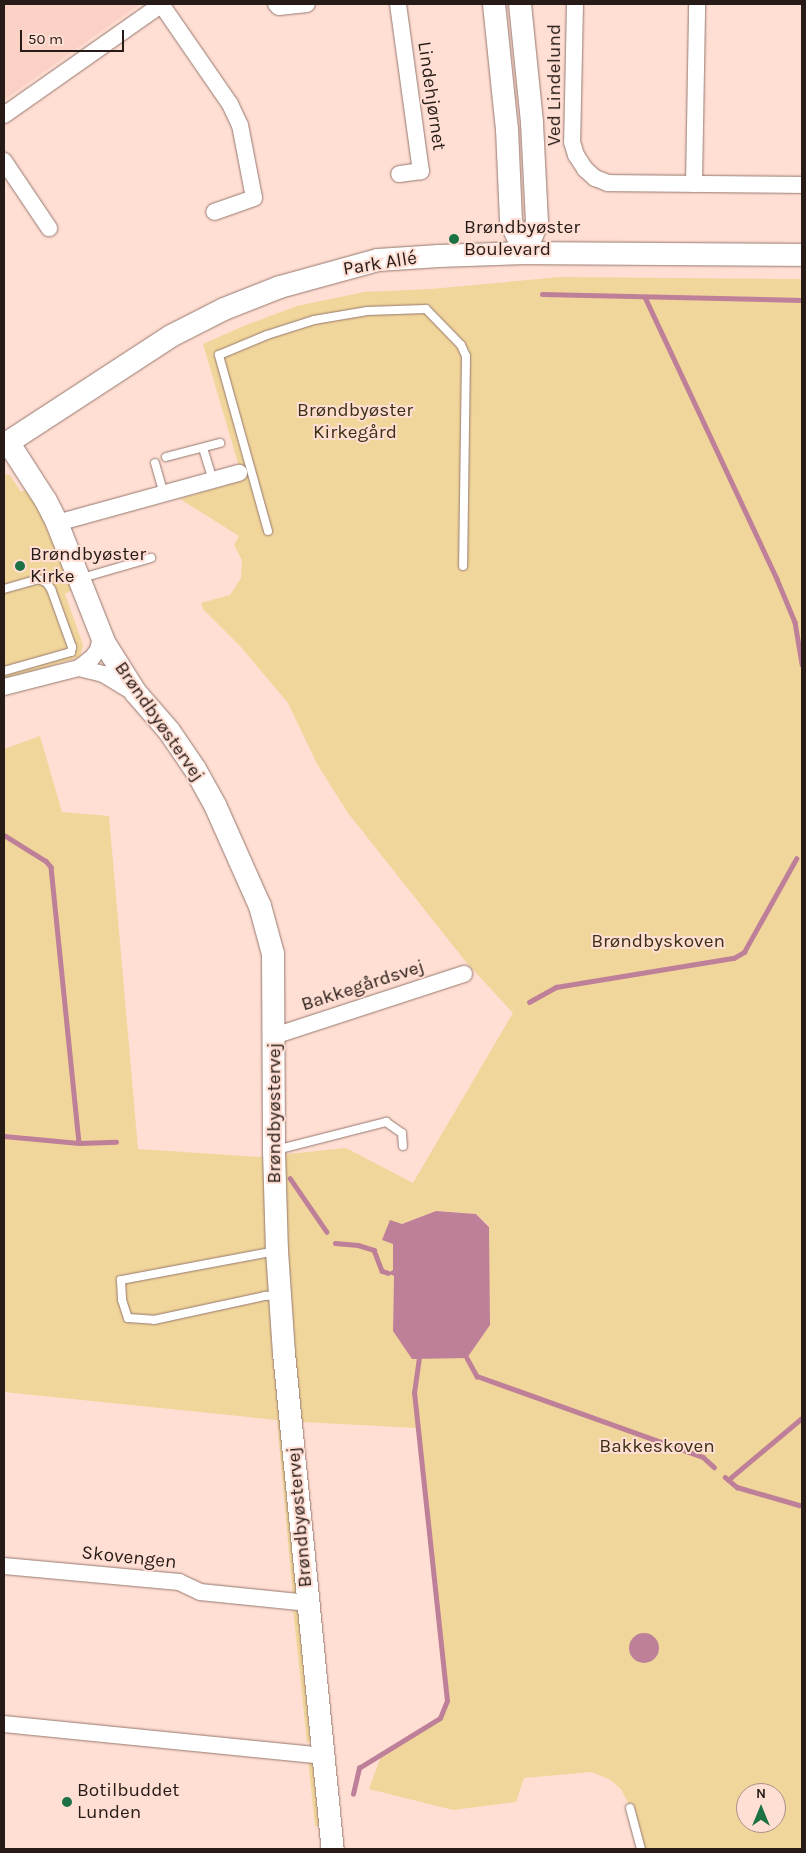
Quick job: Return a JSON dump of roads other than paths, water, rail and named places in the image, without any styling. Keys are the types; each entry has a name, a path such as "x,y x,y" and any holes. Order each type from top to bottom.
{"street":[{"path":"4,115 162,4 230,104 240,124 254,198 214,212"},
{"path":"276,4 279,7 307,4"},
{"name":"Lindehjørnet","path":"398,4 421,171 399,174"},
{"path":"494,4 507,129 511,222 525,253"},
{"path":"520,4 531,113 537,223 525,253"},
{"name":"Ved Lindelund","path":"575,4 572,142 576,155 595,178 608,183 802,185"},
{"path":"694,184 697,4"},
{"path":"4,161 48,228"},
{"name":"Park Allé","path":"5,441 171,336 224,309 280,287 378,260 525,253 802,255"},
{"name":"Brøndbyøstervej","path":"5,441 46,500 80,578 101,637 136,693 169,731 195,769 215,805 260,906 273,954 274,1150 277,1250 332,1849"},
{"path":"57,523 245,471"},
{"path":"4,687 78,668 92,658 98,650 101,637"},
{"path":"78,668 103,674 136,693"},
{"name":"Bakkegårdsvej","path":"274,1036 464,974"},
{"name":"Skovengen","path":"4,1566 179,1582 200,1592 308,1603"},
{"path":"4,1724 324,1756"}],"lane":[{"path":"268,531 245,471 219,355 266,335 314,320 367,311 426,309 461,345 466,356 463,566"},
{"path":"166,457 220,443"},
{"path":"204,448 213,480"},
{"path":"155,464 164,494"},
{"path":"80,578 150,558"},
{"path":"4,589 38,579 46,582 51,589 72,647 72,652 4,671"},
{"path":"274,1150 386,1122 402,1132 403,1146"},
{"path":"277,1250 121,1280 122,1300 128,1318 154,1320 264,1296 281,1295"},
{"path":"630,1808 641,1849"}],"waterway":[{"path":"542,294 802,300"},
{"path":"645,297 777,579 795,622 802,664"},
{"path":"4,835 46,861 51,867 79,1143"},
{"path":"529,1002 556,987 734,958 744,952 796,859"},
{"path":"4,1136 79,1143 116,1142"},
{"path":"290,1178 327,1232"},
{"path":"335,1243 358,1245 374,1250 382,1271 388,1273"},
{"path":"467,1358 477,1376 703,1457 714,1467"},
{"path":"353,1794 359,1768 440,1718 447,1701 414,1393 419,1359"},
{"path":"728,1480 802,1418"},
{"path":"725,1477 737,1487 799,1505"}],"place":[{"name":"Brøndbyøster Boulevard","path":"454,239"},
{"name":"Brøndbyøster Kirke","path":"20,566"},
{"name":"Botilbuddet Lunden","path":"67,1802"}],"park label":[{"name":"Brøndbyøster Kirkegård","path":"355,422"},
{"name":"Brøndbyskoven","path":"658,942"},
{"name":"Bakkeskoven","path":"657,1447"}]}
